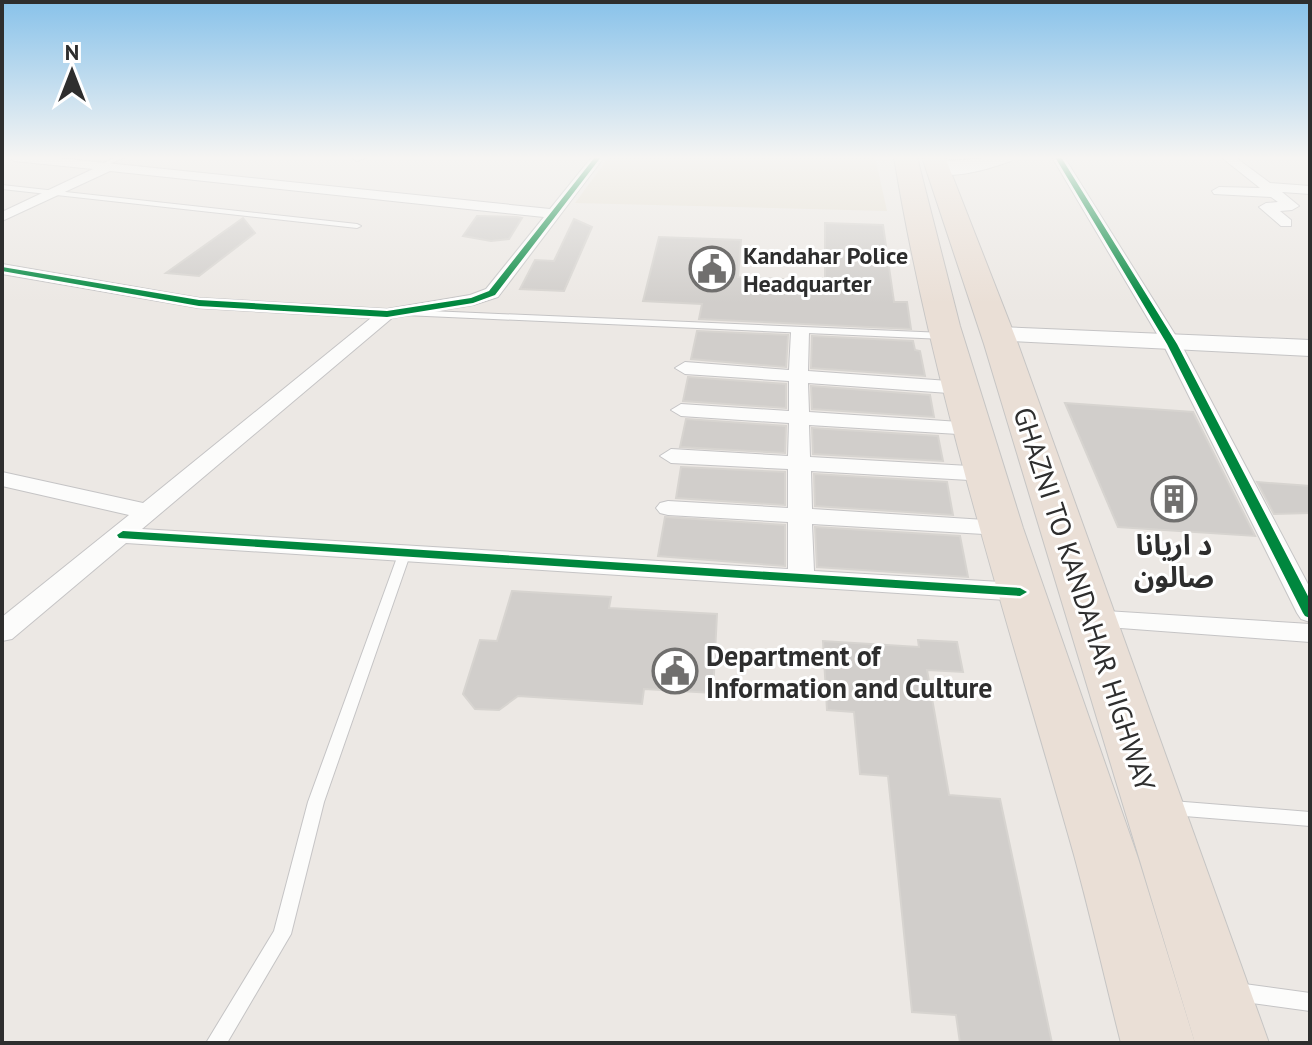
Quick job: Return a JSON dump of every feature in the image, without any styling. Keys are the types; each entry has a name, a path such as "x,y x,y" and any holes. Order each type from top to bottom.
{"highway":[{"name":"GHAZNI TO KANDAHAR HIGHWAY","path":"923,206 972,335 1090,619 1232,1043"},
{"name":"GHAZNI TO KANDAHAR HIGHWAY","path":"944,206 972,335 975,430 1020,592 1106,858 1158,1043"}],"main road":[{"path":"972,335 1310,348"}],"street":[{"path":"2,217 26,206"},
{"path":"476,206 555,214"},
{"path":"2,269 199,303 395,313 473,300 492,293 561,206"},
{"path":"1088,206 1172,344 1310,613"},
{"path":"1286,223 1266,207 1292,206"},
{"path":"2,632 395,313"},
{"path":"800,332 801,577"},
{"path":"685,368 798,376 975,430"},
{"path":"681,410 975,430"},
{"path":"671,456 799,463 975,430"},
{"path":"2,479 149,512"},
{"path":"668,508 1001,528"},
{"path":"123,535 1020,592"},
{"path":"1090,619 1310,633"}],"lane":[{"path":"177,206 357,226"},
{"path":"395,313 800,332 972,335"},
{"path":"216,1043 282,934 316,802 405,552"},
{"path":"1152,806 1310,819"},
{"path":"1214,989 1310,1002"}],"shaded area":[{"path":"683,206 886,206 887,211"}],"building":[{"path":"477,216 522,218 509,239 491,241 463,236"},
{"path":"243,218 255,233 199,276 166,273"},
{"path":"574,219 592,227 564,291 520,289 535,260 554,261"},
{"path":"825,223 883,225 894,302 907,302 911,329 699,319 702,304 643,301 659,237 741,240 738,277 825,281"},
{"path":"697,331 788,335 786,367 691,359"},
{"path":"812,336 913,341 915,350 920,351 925,376 811,368"},
{"path":"688,377 786,384 786,408 683,401"},
{"path":"811,386 930,395 934,417 812,409"},
{"path":"1065,403 1193,412 1255,536 1118,527"},
{"path":"686,419 786,426 785,453 680,447"},
{"path":"812,428 938,436 943,461 813,454"},
{"path":"681,467 785,472 785,505 676,498"},
{"path":"814,474 947,482 953,515 815,506"},
{"path":"1257,482 1310,486 1310,513 1274,514"},
{"path":"665,517 785,525 785,566 658,556"},
{"path":"815,527 960,536 968,577 817,567"},
{"path":"512,591 611,597 609,608 717,614 713,693 644,689 642,704 518,696 499,710 475,709 463,694 480,640 497,641"},
{"path":"918,640 957,642 963,672 927,670 949,795 1000,799 1052,1043 960,1043 956,1015 912,1012 888,776 860,774 854,712 827,710 823,641 919,647"}],"cycle path":[{"path":"2,269 199,303 387,314 473,300 492,293 560,206"},
{"path":"1088,206 1172,344 1310,613"},
{"path":"123,535 1020,592"}],"place":[{"name":"Kandahar Police Headquarter","path":"712,269"},
{"name":"د اریانا صالون","path":"1174,499"},
{"name":"Department of Information and Culture","path":"675,671"}]}
